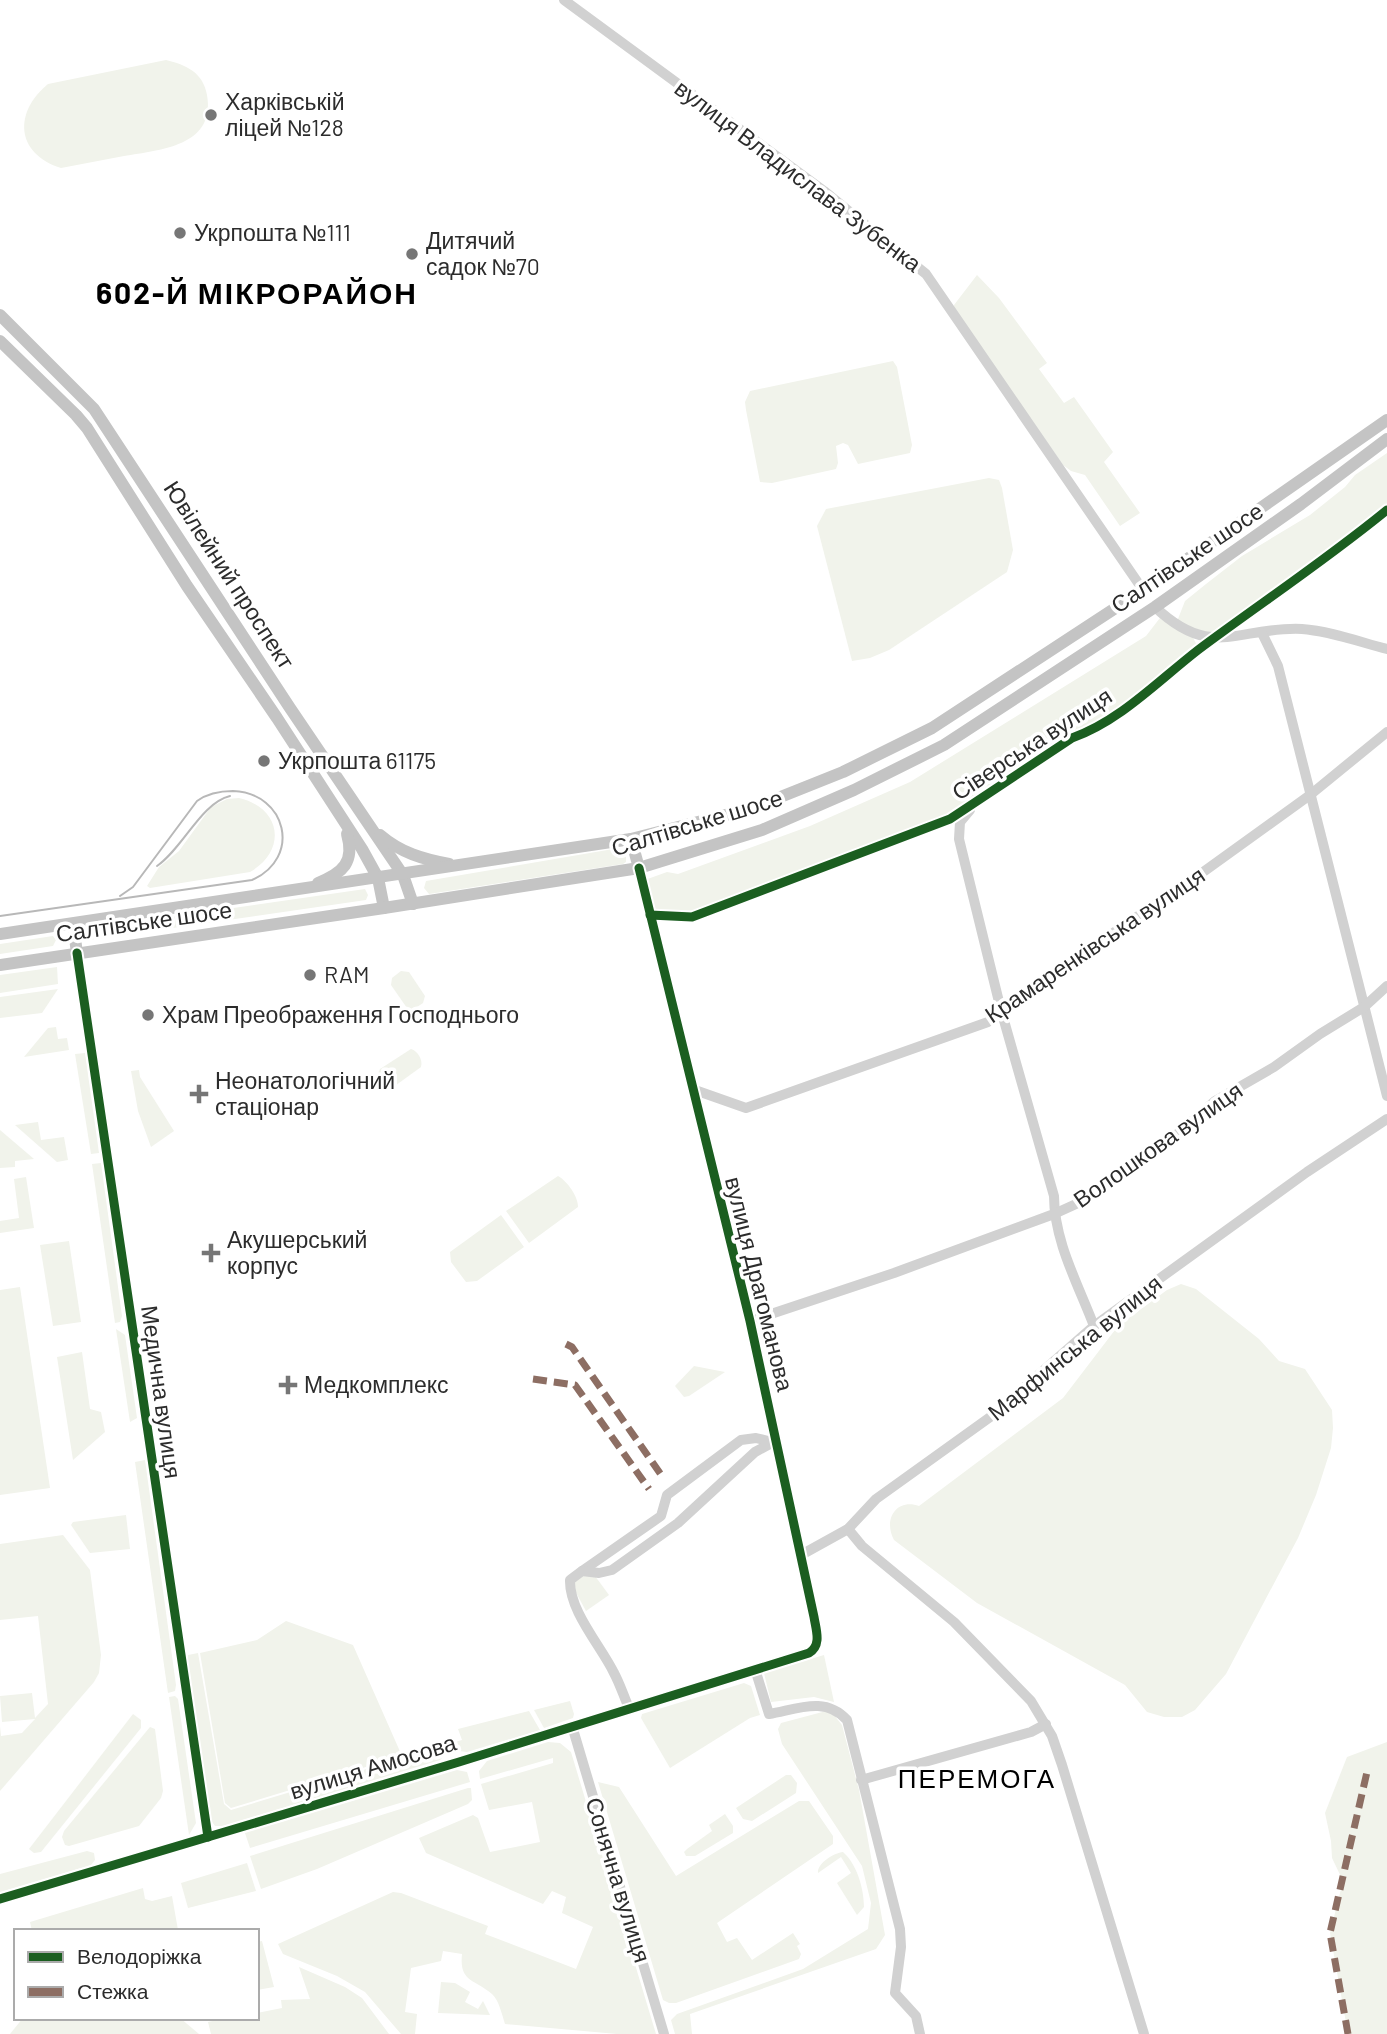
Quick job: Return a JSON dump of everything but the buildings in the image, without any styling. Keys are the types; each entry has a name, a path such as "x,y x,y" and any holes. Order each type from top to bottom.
{"main road":[{"name":"Ювілейний проспект","path":"0,315 94,409 403,874 413,904"},
{"name":"Ювілейний проспект","path":"0,341 87,428 378,878"},
{"name":"Салтівське шосе","path":"0,934 631,839 753,808 843,772 932,728 1143,590 1387,420"},
{"name":"Салтівське шосе","path":"0,965 639,868 762,830 854,790 944,745 1155,607 1301,505 1387,439"},
{"path":"1143,590 1155,607"},
{"path":"307,888 342,870 349,860 350,846 344,824"},
{"path":"369,824 390,843 405,852 460,866"},
{"path":"631,839 639,868"},
{"path":"378,878 384,908"},
{"path":"73,925 77,953"}],"street":[{"name":"вулиця Владислава Зубенка","path":"564,0 824,191 926,274 1143,590"},
{"name":"Сіверська вулиця","path":"650,915 692,917 950,819 1072,738 1090,732 1108,721 1216,638 1339,550 1387,510"},
{"path":"1155,607 1176,625 1201,637 1216,638 1288,629 1309,630 1387,649"},
{"path":"1262,633 1278,666 1387,1096"},
{"name":"Крамаренківська вулиця","path":"692,1090 746,1108 988,1022 1000,1010 1199,875 1310,795 1387,732"},
{"path":"976,802 960,822 960,839 1000,1010 1054,1196 1058,1235 1094,1326"},
{"name":"вулиця Драгоманова","path":"639,868 750,1321 814,1617 816,1646 809,1653 755,1669"},
{"name":"Медична вулиця","path":"77,953 208,1837"},
{"name":"Волошкова вулиця","path":"750,1321 894,1273 1054,1214 1087,1199 1166,1144 1215,1101 1274,1067 1364,1007 1387,986"},
{"name":"Марфинська вулиця","path":"802,1555 848,1529 876,1499 993,1415 1094,1326 1307,1172 1387,1119"},
{"path":"629,1708 614,1672 595,1642 572,1594 570,1580 661,1516 667,1495 741,1440 756,1438 774,1441"},
{"path":"582,1571 599,1573 612,1570 678,1523 755,1452 774,1441"},
{"path":"848,1529 862,1546 954,1622 1031,1701 1046,1724 1062,1765 1144,2034"},
{"path":"755,1669 769,1714 821,1705 831,1707 847,1720 900,1929 901,1947 895,1993 916,2016 920,2034"},
{"name":"вулиця Амосова","path":"0,1899 755,1669"},
{"path":"861,1780 1031,1732 1046,1724"},
{"name":"Сонячна вулиця","path":"572,1726 664,2034"}],"shaded area":[{"path":"166,60 193,71 205,87 207,112 203,125 194,135 168,148 61,168 46,161 28,142 24,131 29,107 48,84"},
{"path":"977,275 999,298 1047,363 1039,369 1064,403 1074,397 1113,452 1104,462 1140,513 1120,526 1085,475 1071,471 1063,465 954,309 954,305"},
{"path":"893,361 897,367 912,445 910,453 858,464 848,445 843,443 836,446 836,469 772,483 760,482 745,402 750,391"},
{"path":"1387,453 1387,510 1216,638 1191,634 1199,649 1090,732 950,819 692,917 650,915 642,881 667,872 678,874 810,826 910,782 1146,636 1163,614 1176,624 1185,601 1242,556 1310,515 1345,487 1355,475"},
{"path":"989,478 999,480 1002,488 1013,550 1007,572 889,650 870,658 852,661 817,526 826,509"},
{"path":"239,798 253,803 271,820 274,842 262,863 250,872 150,888 147,886 159,867 179,851 211,807 227,799"},
{"path":"619,848 626,855 626,862 623,864 429,894 424,888 426,881"},
{"path":"365,889 368,895 366,900 89,940 85,935 87,929"},
{"path":"53,936 56,940 53,946 0,954 0,944"},
{"path":"57,967 58,984 0,993 0,975"},
{"path":"401,971 409,972 425,996 423,1003 414,1009 407,1008 391,985 392,978"},
{"path":"58,989 42,1013 0,1018 0,997"},
{"path":"56,1027 58,1039 67,1038 69,1050 24,1057 48,1028"},
{"path":"411,1049 419,1056 421,1067 392,1088 382,1086 377,1076 380,1069"},
{"path":"85,1053 99,1153 91,1154 75,1054"},
{"path":"139,1070 140,1077 174,1131 151,1147 138,1111 131,1071"},
{"path":"38,1122 41,1140 64,1137 68,1160 57,1162 15,1125"},
{"path":"0,1130 34,1159 15,1161 15,1167 0,1168"},
{"path":"101,1163 122,1316 120,1322 115,1323 92,1164"},
{"path":"558,1176 571,1189 578,1207 529,1243 506,1211"},
{"path":"26,1177 34,1228 0,1233 0,1221 19,1218 14,1179"},
{"path":"501,1215 524,1247 477,1281 466,1282 451,1262 450,1252"},
{"path":"69,1241 81,1322 53,1326 40,1245"},
{"path":"1181,1284 1196,1289 1259,1339 1279,1361 1305,1369 1332,1410 1333,1428 1331,1448 1298,1538 1226,1674 1195,1710 1182,1717 1164,1717 1147,1712 1125,1685 977,1603 894,1540 890,1525 898,1508 911,1504 919,1506 1063,1398 1118,1326 1167,1290"},
{"path":"20,1287 50,1488 0,1495 0,1290"},
{"path":"116,1329 125,1335 137,1418 130,1422"},
{"path":"82,1352 90,1409 101,1412 105,1432 73,1460 57,1357"},
{"path":"694,1366 725,1372 684,1397 675,1386"},
{"path":"145,1460 176,1685 175,1691 168,1693 135,1462"},
{"path":"126,1515 130,1549 90,1553 71,1525 73,1522"},
{"path":"63,1535 90,1570 101,1655 99,1673 0,1791 0,1726 1,1736 22,1733 35,1719 2,1722 0,1696 32,1693 35,1718 48,1704 38,1616 0,1620 0,1544"},
{"path":"581,1575 595,1576 609,1595 586,1611 574,1589 574,1580"},
{"path":"286,1621 353,1645 402,1756 231,1808 225,1803 200,1653 257,1640"},
{"path":"198,1653 224,1804 231,1810 446,1745 445,1755 440,1760 223,1826 215,1826 210,1819 187,1660 188,1655"},
{"path":"824,1655 834,1702 814,1697 771,1702 764,1673"},
{"path":"744,1683 751,1686 760,1715 750,1718 670,1768 641,1718 642,1714"},
{"path":"175,1696 178,1699 196,1823 189,1835 169,1697"},
{"path":"570,1701 573,1718 544,1728 534,1710"},
{"path":"830,1710 842,1725 859,1790 885,1935 876,1949 690,2014 692,2034 675,2034 671,2020 677,2014 803,1969 868,1929 871,1903 862,1866 782,1744 778,1729 781,1723"},
{"path":"529,1711 540,1730 467,1752 459,1751 455,1742 462,1740 458,1729"},
{"path":"133,1714 141,1720 141,1728 41,1852 34,1853 29,1849"},
{"path":"150,1727 155,1729 163,1791 161,1798 139,1826 65,1845 62,1837 64,1831"},
{"path":"548,1742 560,1743 571,1752 656,2034 617,2034 505,2024 494,1997 465,1975 462,1954 443,1951 441,1961 411,1968 405,2012 417,2014 415,2034 401,2034 365,1992 337,1976 283,1954 278,1944 393,1892 488,1926 485,1934 576,1969 593,1927 562,1913 566,1897 552,1891 543,1904 426,1853 419,1838 473,1815 478,1818 490,1852 540,1842 532,1802 489,1810 481,1784 553,1763 553,1758 480,1779 479,1771 487,1761"},
{"path":"1387,1742 1387,2034 1348,2034 1330,1933 1343,1881 1332,1858 1325,1813 1347,1757"},
{"path":"457,1770 467,1772 470,1782 250,1848 245,1833"},
{"path":"786,1775 791,1775 797,1783 796,1793 752,1821 743,1819 736,1808"},
{"path":"598,1782 619,1787 676,1876 799,1801 809,1801 833,1836 833,1844 717,1923 727,1942 737,1938 752,1960 793,1933 800,1944 797,1946 801,1954 799,1959 676,2003 663,2000"},
{"path":"471,1788 472,1800 468,1804 317,1869 261,1889 250,1856"},
{"path":"725,1814 733,1826 733,1833 695,1856 686,1856 684,1852 687,1849 712,1831 709,1825"},
{"path":"87,1851 94,1853 95,1860 91,1865 0,1892 0,1874"},
{"path":"843,1852 856,1870 863,1893 864,1907 857,1915 837,1883 851,1873 841,1857 818,1873 818,1869 827,1859"},
{"path":"247,1863 256,1891 188,1908 181,1883"},
{"path":"143,1888 145,1899 152,1901 172,1896 178,1929 32,1929 30,1922"},
{"path":"262,1941 274,1987 259,1990 259,1942"},
{"path":"299,1967 345,1987 362,1998 389,2034 211,2034 208,2022 259,2020 259,2013 282,2008 281,2000 310,1999"},
{"path":"441,1982 455,1983 470,1992 465,2002 478,2009 483,2001 490,2015 438,2013"},
{"path":"21,2020 182,2020 199,2034 10,2034"}],"tram line":[{"path":"0,916 252,880 268,870 278,857 282,828 276,814 266,803 251,794 223,791 201,798 133,887 120,896"},
{"path":"157,866 210,807 230,796"}],"marked path":[{"path":"566,1344 572,1347 664,1479"},
{"path":"533,1379 575,1385 649,1489"},
{"path":"1348,2034 1330,1933 1367,1772"}],"cycle path":[{"path":"650,915 692,917 950,819 1072,738 1090,731 1122,711 1198,650 1387,510"},
{"path":"0,1899 459,1762 809,1653 816,1646 814,1617 750,1321 639,868"},
{"path":"77,953 208,1837"}],"place":[{"name":"Харківській ліцей №128","path":"211,115"},
{"name":"Укрпошта №111","path":"180,233"},
{"name":"Дитячий садок №70","path":"412,254"},
{"name":"Укрпошта 61175","path":"264,761"},
{"name":"RAM","path":"310,975"},
{"name":"Храм Преображення Господнього","path":"148,1015"},
{"name":"Неонатологічний стаціонар","path":"199,1094"},
{"name":"Акушерський корпус","path":"211,1253"},
{"name":"Медкомплекс","path":"288,1385"}],"district":[{"name":"602-Й МІКРОРАЙОН","path":"257,294"},
{"name":"ПЕРЕМОГА","path":"977,1779"}]}
